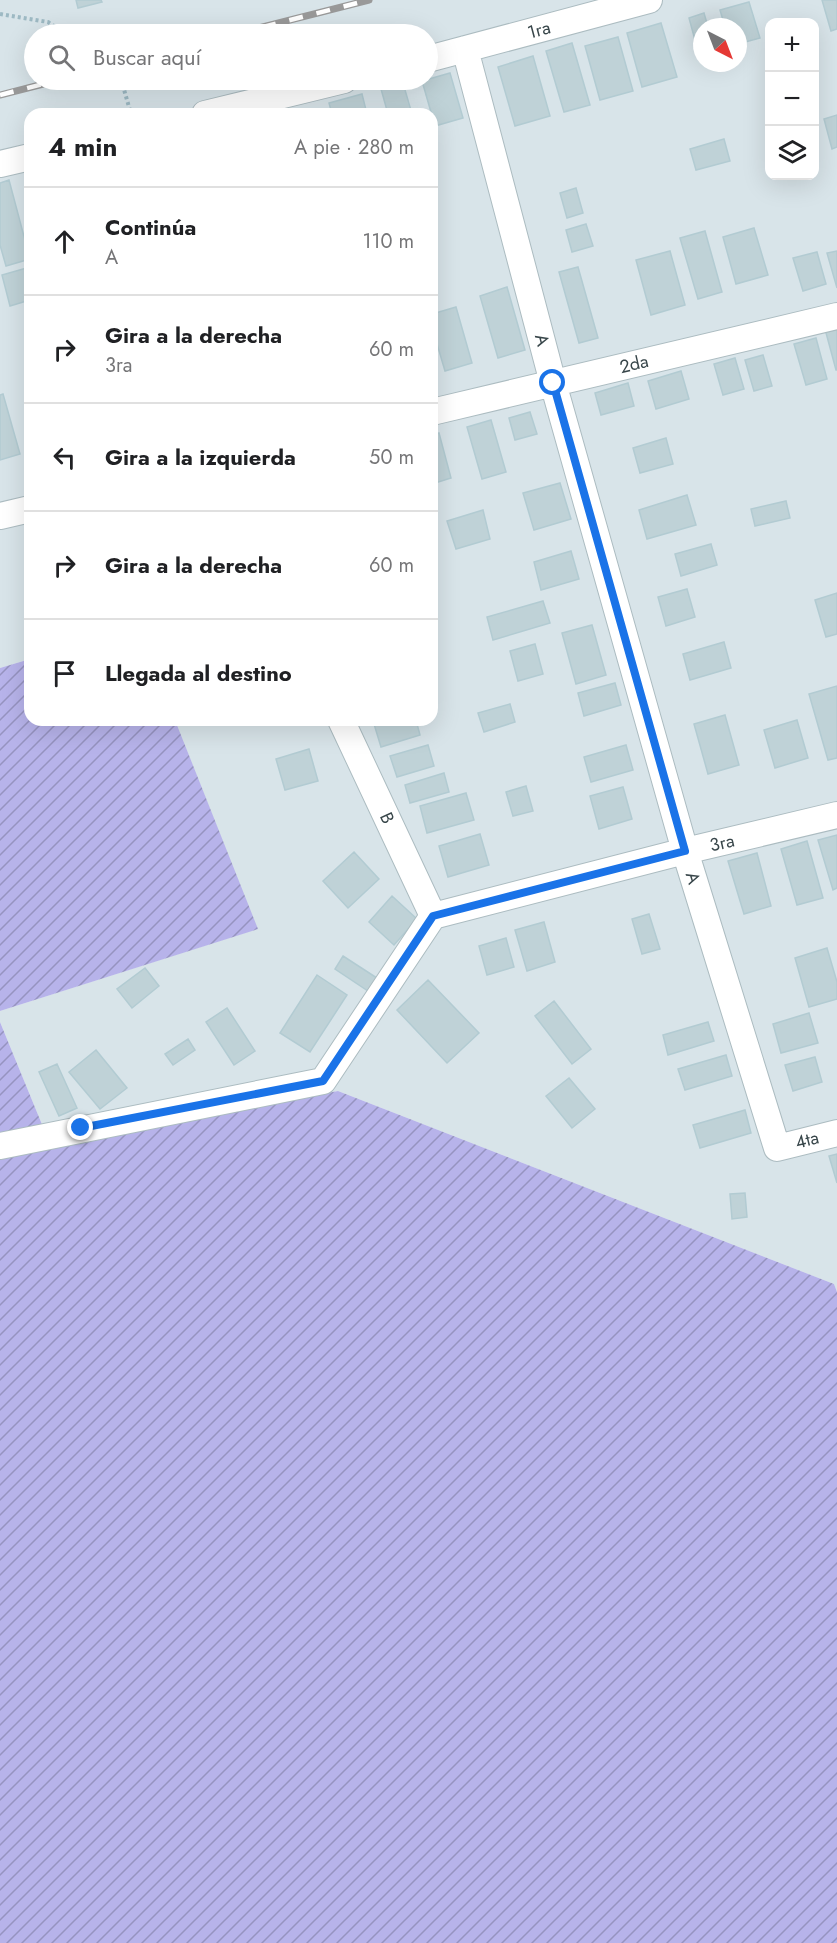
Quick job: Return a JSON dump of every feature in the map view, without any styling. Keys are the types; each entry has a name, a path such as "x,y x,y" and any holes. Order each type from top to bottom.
{"street":[{"name":"1ra","path":"438,57 649,0"},
{"name":"A","path":"465,50 553,383 685,851 777,1148"},
{"path":"230,108 303,90"},
{"path":"0,165 24,159"},
{"name":"2da","path":"438,411 837,316"},
{"path":"0,516 24,510"},
{"name":"B","path":"344,726 433,916"},
{"name":"3ra","path":"433,916 685,851 837,816"},
{"path":"0,1146 323,1081 433,916"},
{"name":"4ta","path":"777,1148 837,1133"}],"path":[{"path":"0,14 51,24"},
{"path":"124,90 129,108"}],"shaded area":[{"path":"0,0 837,0 837,1292 834,1284 338,1091 50,1144 0,1022 0,1011 257,929 177,726 438,726 438,108 24,108 24,661 0,668"},
{"path":"24,661 24,726 177,726 258,929 0,1011 0,668"},
{"path":"0,1022 50,1144 338,1091 834,1284 837,1292 837,1943 0,1943"}],"building":[{"path":"76,0 101,0 102,2 78,8"},
{"path":"822,0 837,0 837,29 831,31"},
{"path":"749,2 760,38 747,42 747,18 722,18 720,10"},
{"path":"704,13 705,18 693,18 693,33 689,18"},
{"path":"661,23 677,77 642,87 627,33"},
{"path":"618,37 633,91 600,100 585,46"},
{"path":"572,43 590,105 564,112 546,51"},
{"path":"533,56 550,116 515,126 498,67"},
{"path":"450,73 463,118 438,125 438,108 430,108 425,90 438,90 438,76"},
{"path":"381,90 405,90 410,108 386,108"},
{"path":"362,94 366,108 330,108 329,103"},
{"path":"837,115 837,147 832,149 824,119"},
{"path":"724,139 730,161 696,170 690,149"},
{"path":"9,180 24,236 24,261 6,266 0,245 0,183"},
{"path":"576,188 583,213 567,218 560,193"},
{"path":"586,224 593,246 572,252 566,230"},
{"path":"754,228 768,275 736,284 723,237"},
{"path":"705,231 722,292 698,299 680,238"},
{"path":"670,251 685,305 651,315 636,260"},
{"path":"837,251 837,288 827,253"},
{"path":"817,252 826,284 803,291 793,258"},
{"path":"578,267 598,338 579,343 559,272"},
{"path":"24,269 24,302 10,306 2,275"},
{"path":"507,287 525,350 498,358 480,296"},
{"path":"456,307 472,363 445,371 438,347 438,312"},
{"path":"837,326 837,370 836,370 825,329"},
{"path":"816,338 827,379 806,385 794,344"},
{"path":"763,355 772,386 754,391 745,360"},
{"path":"735,358 744,389 723,395 714,364"},
{"path":"681,371 689,399 656,409 648,381"},
{"path":"628,383 634,406 601,415 595,393"},
{"path":"3,394 20,454 0,460 0,395"},
{"path":"530,412 537,434 515,440 509,418"},
{"path":"491,420 506,472 482,479 467,427"},
{"path":"438,433 451,478 438,482"},
{"path":"666,438 673,464 640,473 633,448"},
{"path":"560,483 571,519 534,530 523,493"},
{"path":"687,495 696,525 647,539 639,510"},
{"path":"786,501 790,518 755,526 751,509"},
{"path":"483,510 490,539 456,549 447,521"},
{"path":"711,544 717,565 681,576 675,554"},
{"path":"571,551 579,579 541,590 534,562"},
{"path":"687,589 695,617 666,626 658,597"},
{"path":"837,593 837,634 826,637 815,600"},
{"path":"543,601 550,623 493,640 487,617"},
{"path":"592,625 606,675 576,684 562,633"},
{"path":"724,642 731,668 690,680 683,654"},
{"path":"535,644 543,674 518,681 510,651"},
{"path":"615,683 621,705 584,716 578,693"},
{"path":"837,686 837,758 828,760 809,694"},
{"path":"510,704 515,722 484,732 478,713"},
{"path":"725,715 739,765 708,774 694,724"},
{"path":"797,720 808,758 775,768 764,730"},
{"path":"375,726 418,726 420,735 381,747"},
{"path":"428,745 434,766 397,777 390,756"},
{"path":"626,745 633,770 591,782 584,757"},
{"path":"309,749 318,781 285,790 276,759"},
{"path":"444,773 449,792 410,803 405,785"},
{"path":"526,786 533,811 513,816 506,792"},
{"path":"623,787 632,819 599,829 590,796"},
{"path":"466,793 474,820 427,833 420,806"},
{"path":"480,834 489,865 448,877 439,846"},
{"path":"837,835 837,888 833,890 818,840"},
{"path":"807,841 823,898 797,905 781,849"},
{"path":"354,852 379,879 348,908 323,881"},
{"path":"757,853 771,906 744,914 728,861"},
{"path":"392,896 417,919 394,945 369,922"},
{"path":"649,914 660,949 642,954 632,919"},
{"path":"544,922 555,962 527,971 515,930"},
{"path":"506,938 514,967 487,975 479,946"},
{"path":"827,948 837,982 837,999 809,1007 795,958"},
{"path":"343,956 377,978 368,991 335,969"},
{"path":"145,968 159,986 132,1008 117,989"},
{"path":"317,975 347,995 310,1052 280,1033"},
{"path":"428,980 479,1033 447,1063 397,1010"},
{"path":"554,1001 591,1049 572,1064 535,1016"},
{"path":"227,1008 255,1051 234,1065 206,1022"},
{"path":"809,1013 818,1043 781,1053 773,1024"},
{"path":"708,1022 714,1041 668,1055 663,1035"},
{"path":"188,1039 195,1050 173,1065 165,1054"},
{"path":"96,1050 127,1088 100,1109 69,1072"},
{"path":"726,1055 732,1076 685,1090 678,1069"},
{"path":"815,1057 822,1082 793,1091 785,1065"},
{"path":"57,1064 77,1108 59,1116 39,1072"},
{"path":"569,1078 595,1109 572,1128 546,1096"},
{"path":"745,1110 751,1133 700,1148 693,1125"},
{"path":"837,1154 837,1183 829,1156"},
{"path":"745,1193 747,1217 732,1219 730,1194"}],"railway":[{"path":"274,24 369,0"},
{"path":"0,95 24,89"}],"route":[{"path":"81,1128 323,1081 433,916 685,851 553,383"}]}
